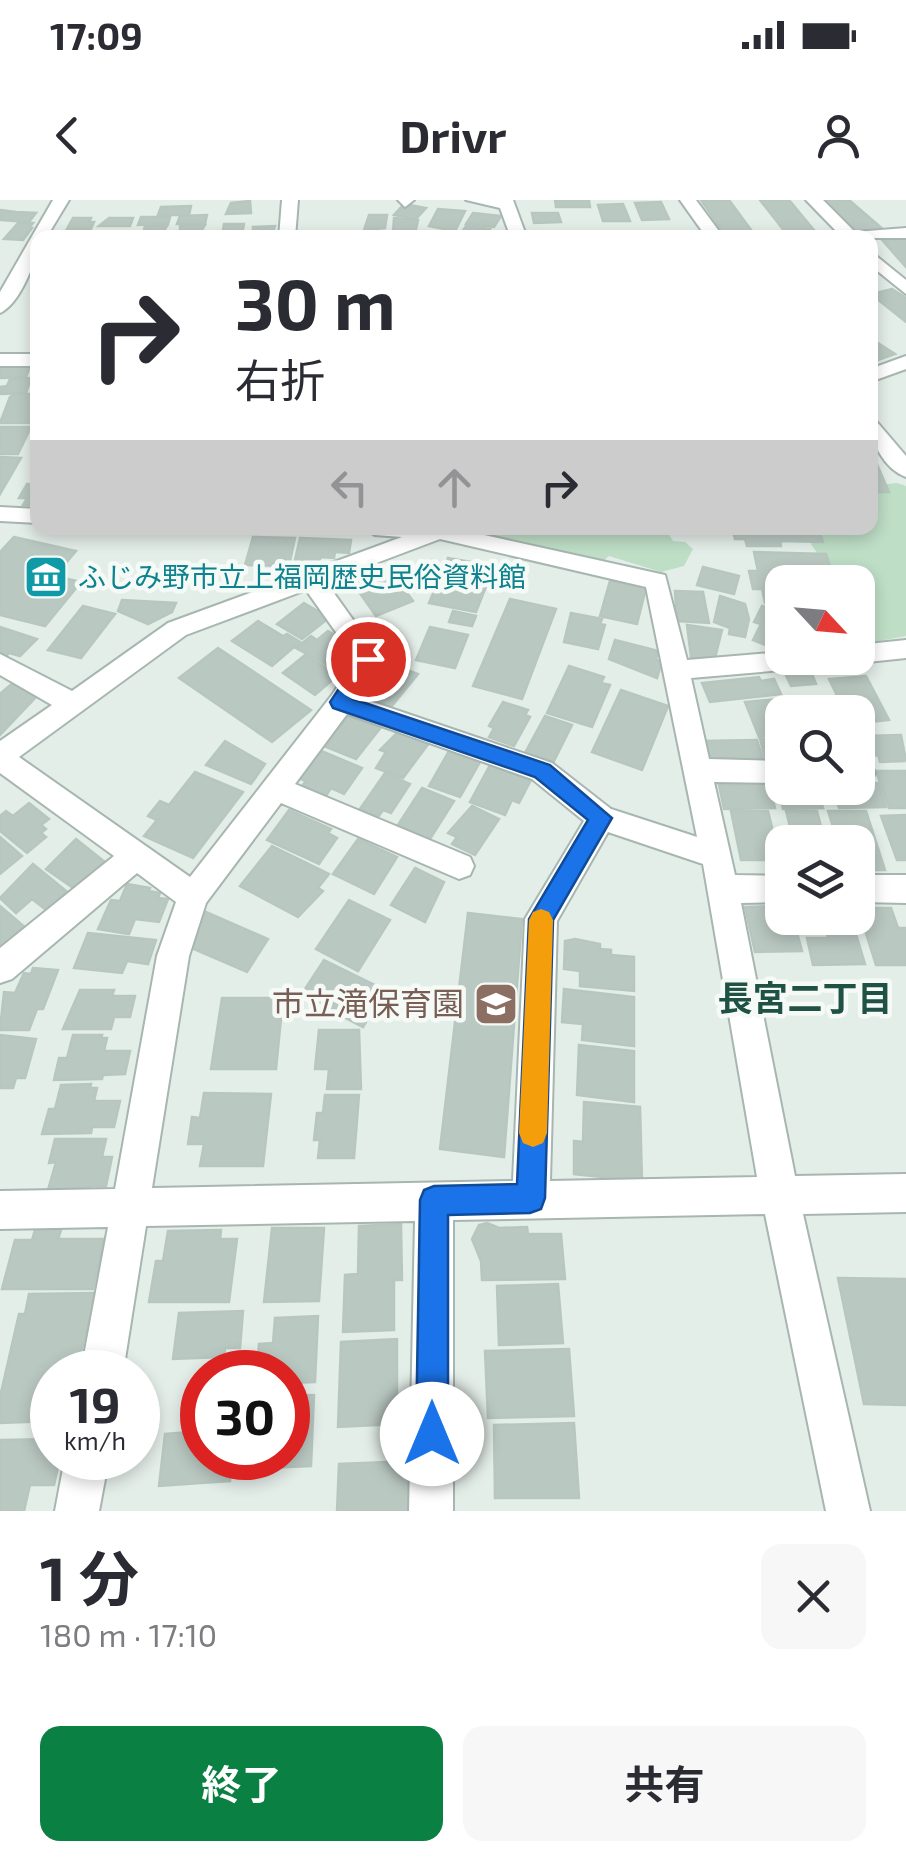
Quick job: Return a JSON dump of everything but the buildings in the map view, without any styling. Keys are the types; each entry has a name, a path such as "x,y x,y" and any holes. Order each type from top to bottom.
{"street":[{"path":"40,230 60,200"},
{"path":"288,230 290,200"},
{"path":"474,200 505,202 517,230"},
{"path":"688,200 710,230"},
{"path":"814,200 844,230"},
{"path":"329,230 330,218"},
{"path":"878,235 906,233"},
{"path":"0,308 30,246"},
{"path":"878,263 906,289"},
{"path":"0,360 30,360"},
{"path":"878,373 906,362"},
{"path":"878,436 906,470"},
{"path":"0,514 30,516"},
{"path":"193,897 0,757 177,629 431,535"},
{"path":"464,535 657,582 848,1511"},
{"path":"106,1350 173,956 193,897 368,659 312,580"},
{"path":"875,652 906,649"},
{"path":"0,663 74,704"},
{"path":"678,670 765,663"},
{"path":"340,702 542,771 601,818 714,856"},
{"path":"698,770 765,772"},
{"path":"276,788 459,866"},
{"path":"530,1198 541,919 601,818"},
{"path":"0,968 136,856"},
{"path":"722,890 765,889"},
{"path":"875,889 906,889"},
{"path":"0,1210 906,1193"},
{"path":"431,1511 434,1200"},
{"path":"77,1511 82,1480"}],"green space":[{"path":"878,485 906,486 906,636 875,642 875,565 825,565 811,544 814,535 878,535"},
{"path":"669,535 673,541 685,542 693,549 684,566 661,572 609,556 602,562 480,537"}],"slow traffic":[{"path":"533,1133 541,920"}],"place":[{"name":"ふじみ野市立上福岡歴史民俗資料館","path":"46,577"},
{"name":"市立滝保育園","path":"496,1004"}],"district":[{"name":"長宮二丁目","path":"805,999"}],"route":[{"path":"368,659 340,702 542,771 601,818 541,919 530,1198 434,1200 432,1434"}]}
